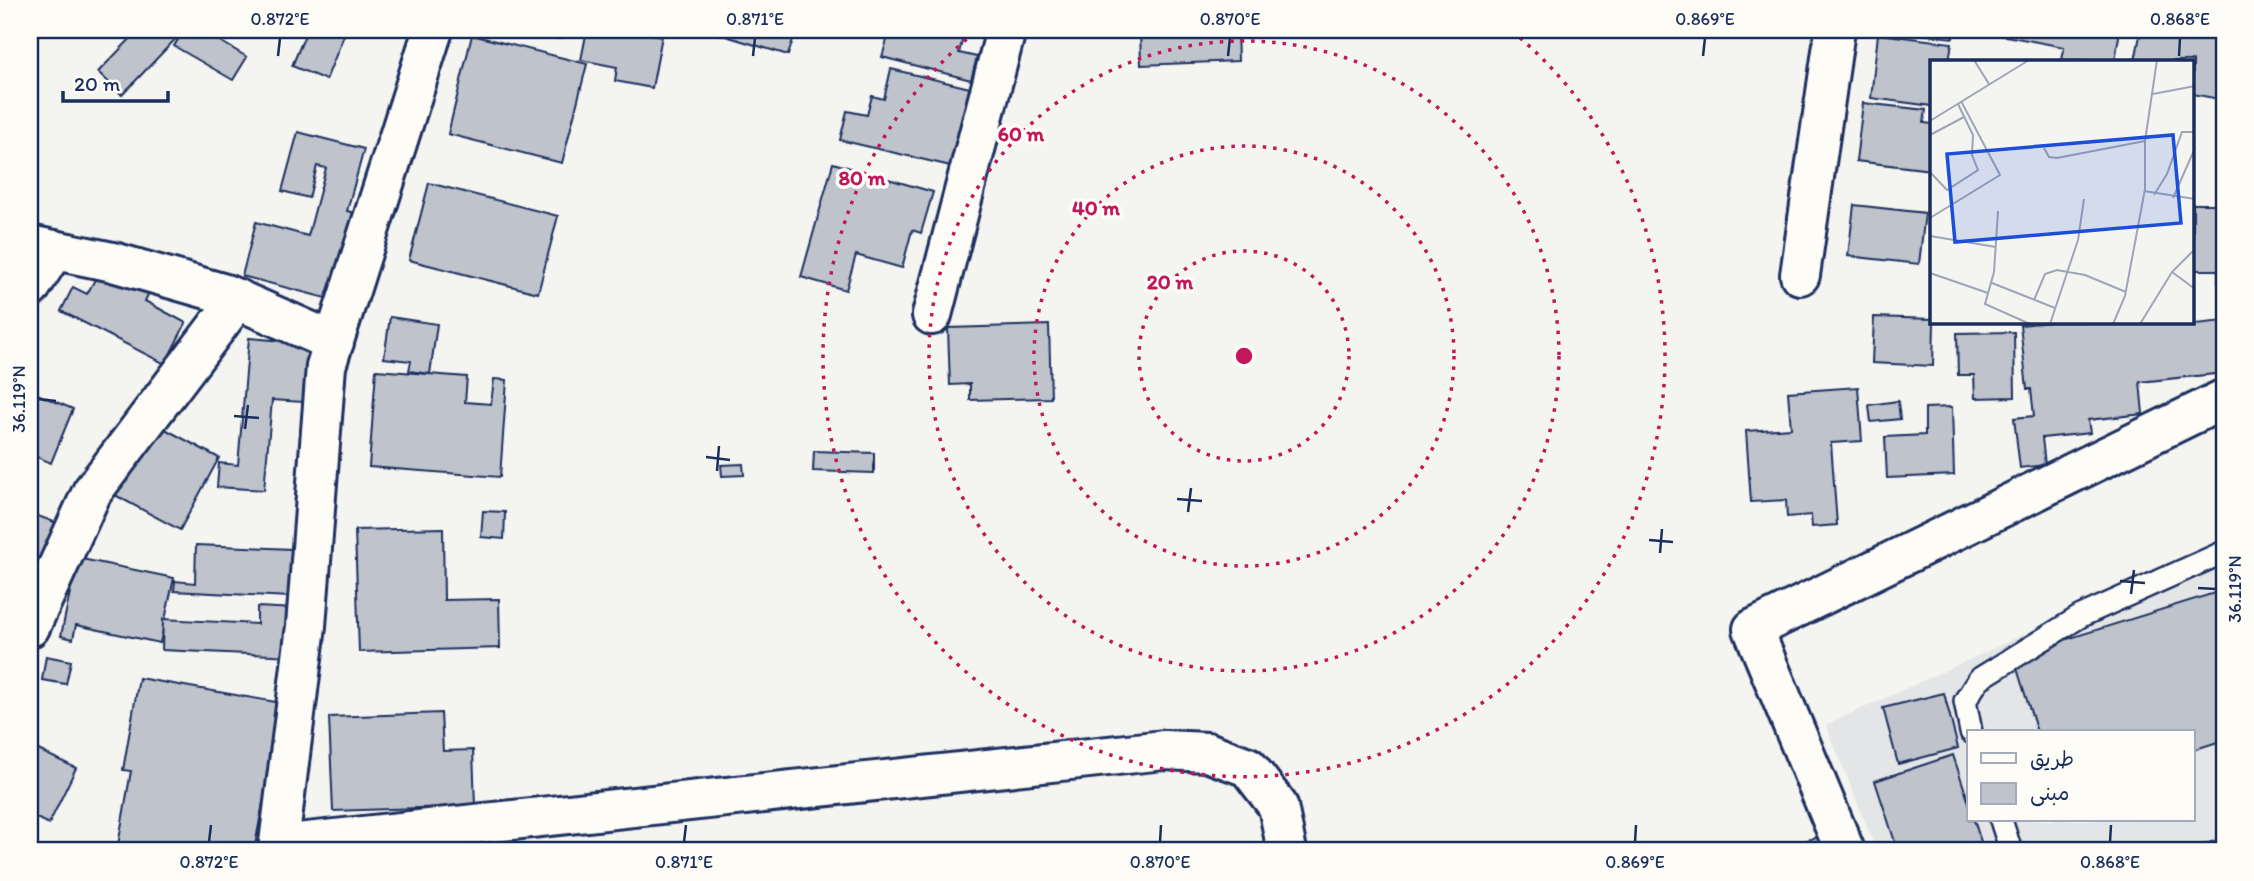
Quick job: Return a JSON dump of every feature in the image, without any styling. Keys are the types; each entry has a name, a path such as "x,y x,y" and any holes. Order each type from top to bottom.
{"street":[{"path":"433,30 326,366 306,626 279,848 1164,750 1207,752 1248,767 1278,806 1287,851"},
{"path":"932,315 1006,30"},
{"path":"1800,275 1835,30"},
{"path":"30,288 42,248 113,262 225,293 334,342"},
{"path":"30,627 92,492 238,299"},
{"path":"1845,851 1753,629 2224,399"}],"lane":[{"path":"1971,730 1965,701 1979,679 2081,616 2224,552"},
{"path":"2002,822 2011,851"}],"shaded area":[{"path":"2224,543 2224,851 1877,851 1826,725"}],"building":[{"path":"139,30 184,30 122,95 98,72"},
{"path":"184,30 201,30 247,57 233,80 174,46"},
{"path":"307,30 346,30 326,80 292,66"},
{"path":"529,30 563,30 560,39"},
{"path":"587,30 631,30 662,36 652,88 615,81 617,67 581,60"},
{"path":"706,30 796,30 788,55"},
{"path":"890,30 965,30 959,53 977,57 971,80 882,57"},
{"path":"1140,30 1237,30 1238,61 1141,65"},
{"path":"1883,30 1954,30 1953,38"},
{"path":"1974,30 2120,30 2115,60 2062,60 2064,47"},
{"path":"2141,30 2224,30 2224,100 2194,94 2194,60 2135,60"},
{"path":"1878,34 1952,43 1949,60 1930,60 1930,106 1871,98"},
{"path":"472,35 587,64 562,163 448,134"},
{"path":"891,69 974,89 955,167 840,140 847,111 867,115 872,96 884,99"},
{"path":"1863,103 1926,110 1924,123 1930,124 1930,170 1856,161"},
{"path":"298,132 364,149 347,211 359,214 337,301 242,276 256,222 308,236 326,168 317,166 309,198 282,191"},
{"path":"833,163 933,192 921,233 912,230 902,268 856,255 846,290 801,277"},
{"path":"429,183 558,216 538,293 409,260"},
{"path":"2194,204 2224,204 2224,283 2218,283 2218,270 2194,270"},
{"path":"1854,205 1925,213 1919,264 1848,256"},
{"path":"103,265 150,290 145,301 186,323 165,364 61,311 73,287 87,294"},
{"path":"390,317 437,324 430,374 409,371 411,361 384,358"},
{"path":"1874,317 1930,319 1930,324 1934,324 1933,366 1872,363"},
{"path":"2224,321 2224,373 2140,382 2143,414 2088,420 2090,433 2042,438 2045,465 2020,468 2014,418 2034,416 2031,389 2027,389 2020,325 2186,325"},
{"path":"1049,325 1051,398 970,400 970,384 950,385 948,328"},
{"path":"2014,332 2015,397 1975,398 1974,375 1958,375 1957,333"},
{"path":"249,338 308,343 303,402 272,400 264,490 217,487 219,463 238,465"},
{"path":"376,370 467,377 465,402 491,404 494,379 507,380 500,477 369,467"},
{"path":"1858,387 1862,441 1831,443 1837,525 1812,527 1811,515 1787,517 1786,500 1751,502 1746,431 1791,428 1788,392"},
{"path":"30,391 73,409 51,463 30,454"},
{"path":"1898,401 1900,419 1871,422 1869,405"},
{"path":"1952,407 1954,475 1887,478 1885,437 1925,435 1925,408"},
{"path":"154,423 219,458 180,530 115,495"},
{"path":"814,451 874,453 874,473 813,471"},
{"path":"743,464 744,475 722,476 721,465"},
{"path":"483,511 505,512 504,539 481,537"},
{"path":"30,513 65,526 46,579 30,574"},
{"path":"443,528 444,600 499,599 500,648 359,652 355,530"},
{"path":"196,545 292,549 290,597 174,591 175,581 195,583"},
{"path":"77,558 174,578 160,643 76,625 73,639 61,636"},
{"path":"2224,590 2224,740 2194,750 2194,730 2036,730 2013,656"},
{"path":"257,607 295,609 293,656 162,650 163,619 257,624"},
{"path":"46,656 71,661 66,684 42,680"},
{"path":"139,678 287,704 270,804 263,803 254,851 117,851 131,771 123,770"},
{"path":"1944,693 1958,748 1898,764 1883,708"},
{"path":"441,713 443,751 473,750 475,806 333,811 329,717"},
{"path":"30,746 76,768 49,824 30,815"},
{"path":"1953,755 1967,797 1967,822 1975,822 1984,851 1898,851 1875,781"},
{"path":"1840,831 1846,851 1766,851"},
{"path":"2224,838 2224,851 2184,851"},
{"path":"1124,848 1170,851 1124,851"}]}
